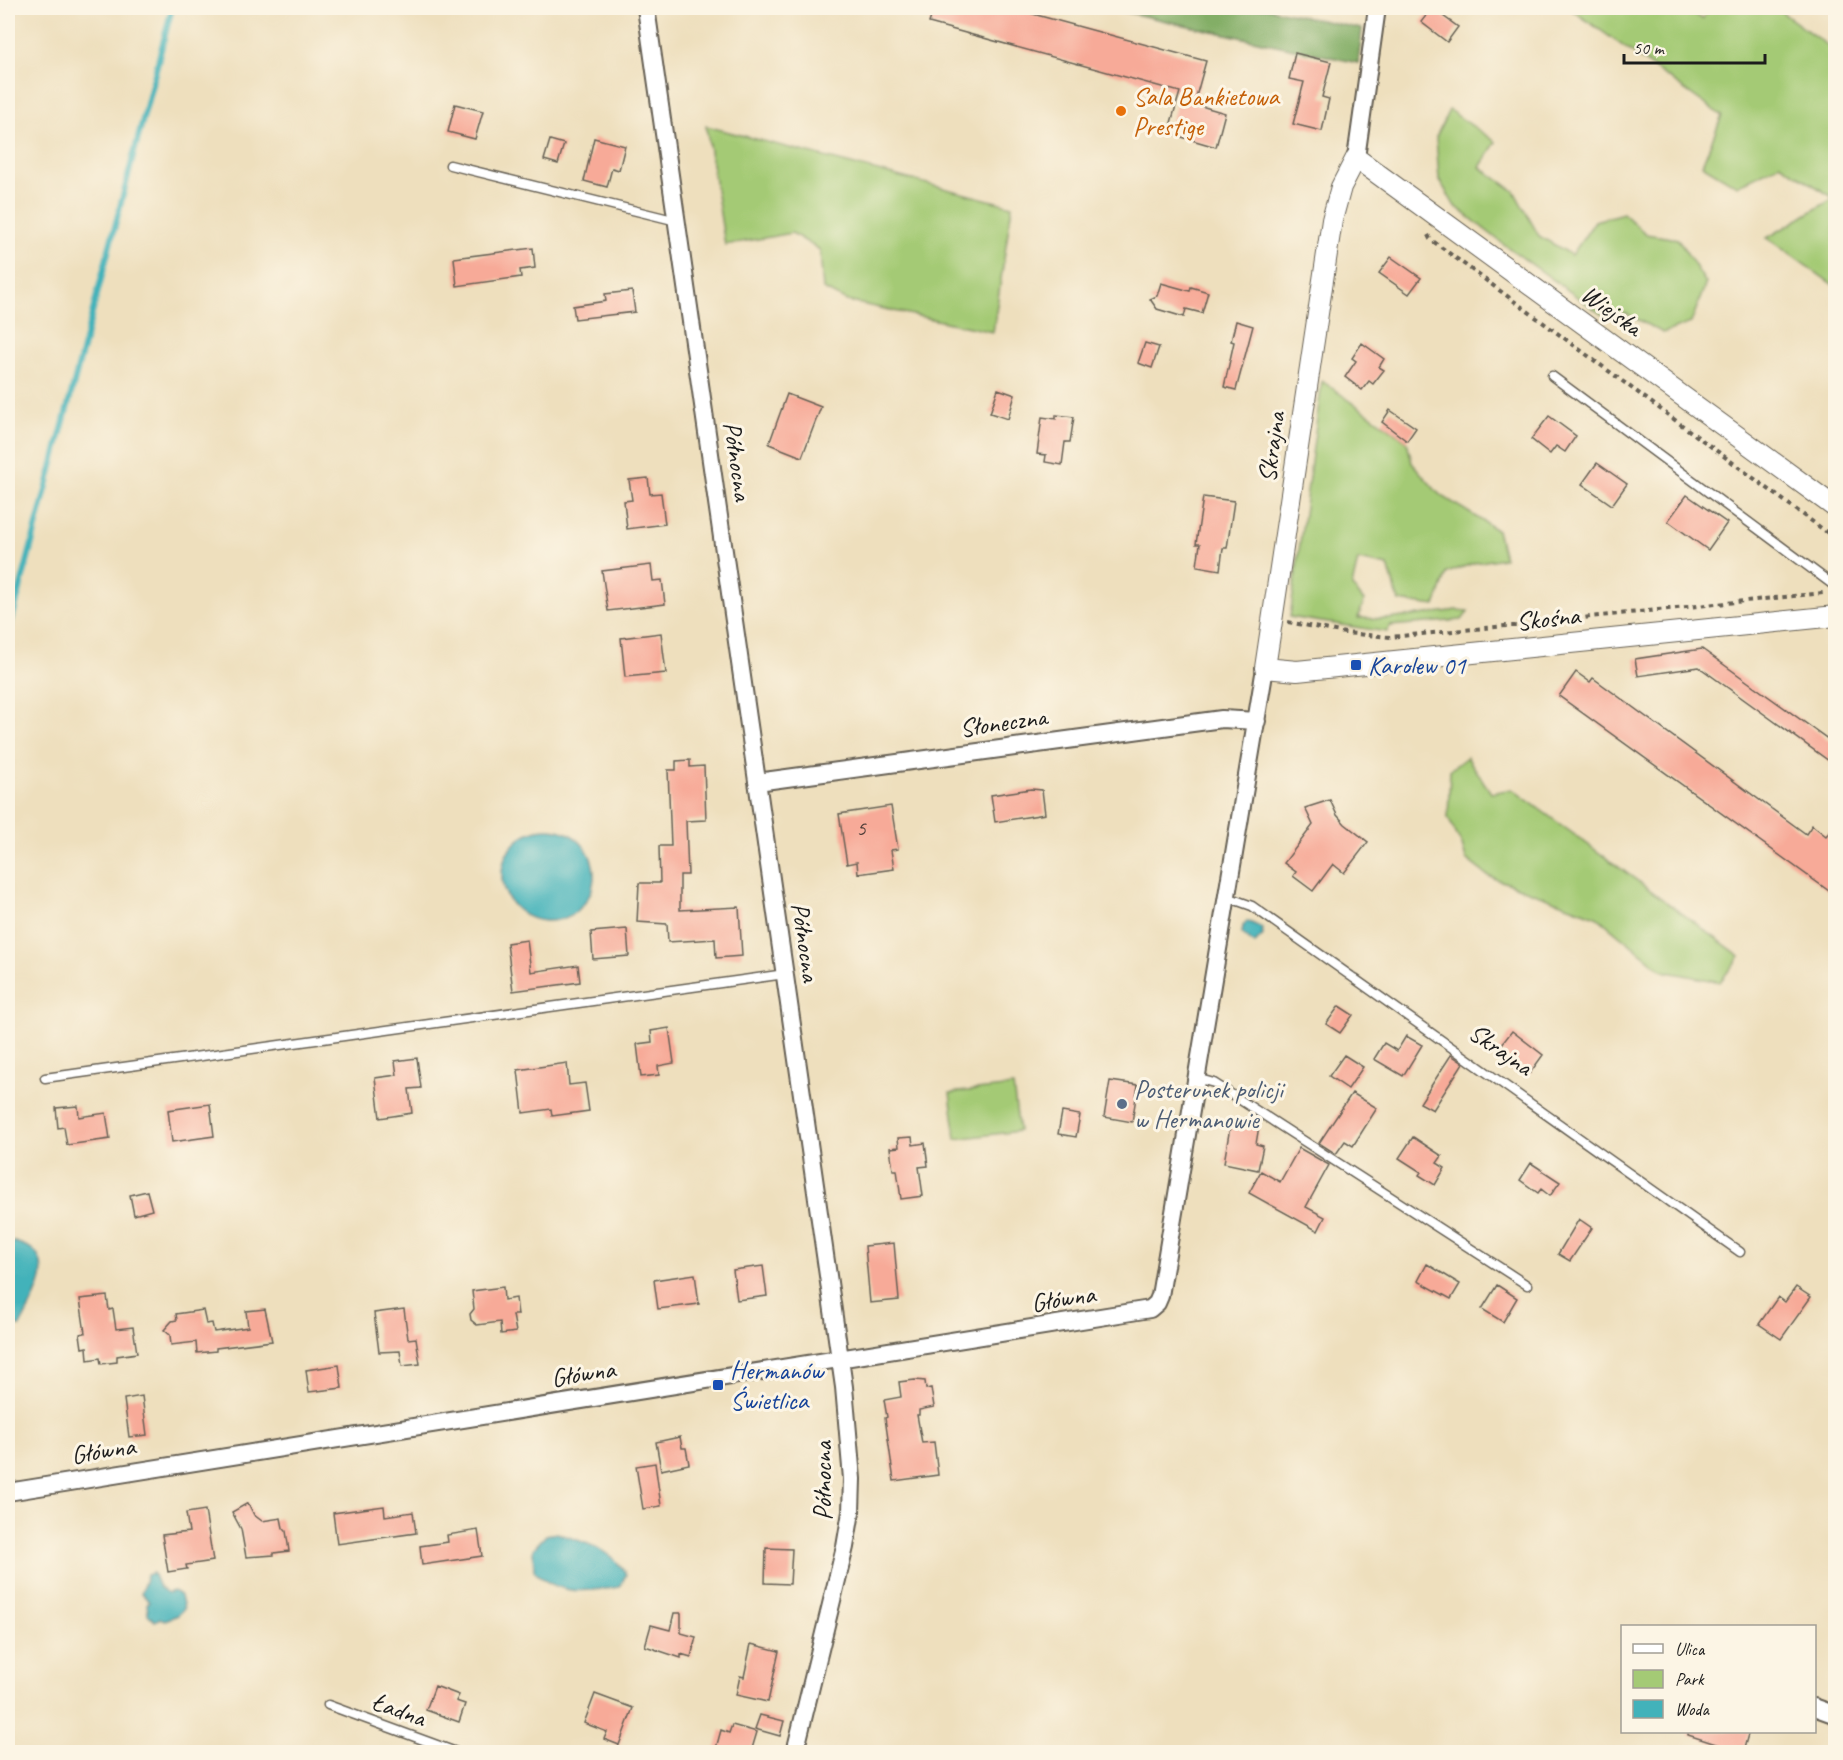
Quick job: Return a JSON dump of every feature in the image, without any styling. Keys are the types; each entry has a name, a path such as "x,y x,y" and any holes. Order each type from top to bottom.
{"street":[{"name":"Północna","path":"646,8 840,1358 852,1479 851,1512 845,1547 795,1752"},
{"name":"Skrajna","path":"1160,1296 1257,721 1332,220 1341,187 1356,158 1377,8"},
{"name":"Wiejska","path":"1356,158 1836,508"},
{"name":"Skośna","path":"1265,668 1297,671 1836,616"},
{"name":"Słoneczna","path":"758,782 1222,719 1257,721"},
{"name":"Główna","path":"8,1492 1150,1310 1160,1296"},
{"path":"1816,1707 1836,1714"}],"lane":[{"path":"450,165 678,221"},
{"path":"1552,376 1836,587"},
{"name":"Skrajna","path":"1227,897 1252,906 1740,1252"},
{"path":"45,1078 785,974"},
{"path":"1196,1078 1214,1083 1527,1285"},
{"name":"Ładna","path":"328,1705 456,1752"}],"path":[{"path":"1428,210 1426,225 1430,239 1836,539"},
{"path":"1272,619 1345,633 1390,637 1552,624 1590,617 1824,592"}],"green space":[{"path":"1107,8 1267,8 1362,29 1358,63"},
{"path":"1569,8 1686,8 1702,19 1711,8 1776,8 1835,51 1835,286 1767,238 1834,198 1780,164 1737,186 1702,165 1722,116"},
{"path":"1449,110 1496,142 1480,167 1514,191 1539,236 1572,255 1595,221 1623,213 1646,234 1678,239 1706,283 1691,323 1663,333 1625,313 1601,314 1502,243 1454,205 1439,179 1436,137"},
{"path":"706,126 1012,206 993,332 847,301 823,289 820,250 792,233 725,245"},
{"path":"1322,381 1407,441 1412,463 1439,494 1497,530 1504,558 1474,563 1447,573 1435,606 1399,601 1388,566 1358,560 1352,586 1364,601 1358,618 1388,619 1458,610 1468,611 1462,620 1390,626 1387,632 1290,617"},
{"path":"1467,757 1491,793 1512,789 1740,956 1720,982 1663,971 1596,916 1488,876 1466,859 1462,845 1448,818 1450,770"},
{"path":"1013,1086 1019,1131 956,1139 950,1093"}],"water":[{"path":"548,829 566,832 581,842 591,857 594,875 591,893 581,908 566,918 548,921 530,918 515,908 505,893 502,875 505,857 515,842 530,832"},
{"path":"1247,921 1262,928 1263,935 1254,944 1242,933"},
{"path":"15,1242 33,1250 42,1267 38,1288 20,1326 8,1326 8,1243"},
{"path":"557,1533 605,1552 613,1558 626,1574 620,1587 585,1591 563,1589 553,1585 534,1571 533,1549 546,1535"},
{"path":"153,1573 159,1587 168,1593 175,1592 181,1597 184,1609 178,1615 155,1621 148,1614 149,1601 141,1593 147,1575"}],"building":[{"path":"934,8 1011,8 1206,61 1194,104 1225,113 1216,147 1168,133 1180,92 929,23"},
{"path":"1432,8 1458,27 1447,42 1421,22"},
{"path":"1295,53 1331,62 1322,97 1329,99 1322,131 1293,124 1304,82 1289,79"},
{"path":"455,104 483,111 475,139 448,132"},
{"path":"594,138 625,146 619,170 612,168 607,187 584,181"},
{"path":"550,140 564,144 558,164 544,160"},
{"path":"533,248 535,268 520,270 521,277 457,286 454,258"},
{"path":"1391,257 1421,278 1409,294 1379,273"},
{"path":"1161,283 1190,291 1191,287 1208,292 1202,313 1186,309 1184,317 1157,309 1150,299 1157,296"},
{"path":"632,291 635,312 575,319 573,306 606,301 605,294"},
{"path":"1236,321 1253,326 1236,390 1224,387"},
{"path":"1145,343 1159,347 1152,368 1138,363"},
{"path":"1362,343 1384,359 1379,367 1384,370 1373,384 1369,381 1362,390 1345,377 1356,361 1352,358"},
{"path":"998,389 1015,395 1008,419 990,413"},
{"path":"787,394 821,407 802,457 769,444"},
{"path":"1390,410 1416,428 1407,441 1382,422"},
{"path":"1056,415 1074,417 1070,442 1065,442 1062,465 1045,462 1046,455 1037,454 1042,417 1056,419"},
{"path":"1549,416 1576,436 1565,452 1556,446 1550,454 1531,439"},
{"path":"1597,463 1627,484 1612,505 1582,484"},
{"path":"648,478 650,494 661,493 665,524 627,529 624,501 632,500 629,480"},
{"path":"1687,495 1727,523 1708,550 1668,521"},
{"path":"1203,497 1234,501 1227,548 1223,548 1220,570 1197,566 1200,544 1196,544"},
{"path":"651,565 653,581 662,580 665,604 608,611 602,571"},
{"path":"661,633 666,673 625,677 621,638"},
{"path":"1702,649 1836,745 1836,766 1699,667 1638,676 1635,659"},
{"path":"1576,672 1590,682 1593,678 1806,834 1812,825 1826,836 1836,824 1836,896 1559,696"},
{"path":"690,760 690,767 704,766 706,820 686,821 688,875 680,875 680,910 739,907 742,956 716,958 715,939 668,942 667,924 637,922 639,883 660,883 659,846 671,846 668,770 676,770 676,761"},
{"path":"1031,789 1042,790 1045,814 995,822 991,795"},
{"path":"1330,800 1337,815 1345,824 1368,842 1344,873 1333,864 1313,891 1293,876 1296,872 1284,863 1313,825 1305,808"},
{"path":"891,806 898,849 891,850 894,869 858,874 857,862 847,864 839,814"},
{"path":"627,929 629,956 593,959 591,932"},
{"path":"527,940 531,972 578,965 580,982 513,991 507,943"},
{"path":"1339,1006 1353,1015 1340,1033 1326,1024"},
{"path":"669,1028 674,1063 658,1066 659,1075 641,1077 637,1044 652,1042 651,1031"},
{"path":"1512,1031 1543,1055 1530,1073 1498,1049"},
{"path":"1406,1036 1422,1045 1403,1076 1374,1059 1384,1043 1397,1051"},
{"path":"1344,1055 1363,1067 1348,1089 1329,1076"},
{"path":"1451,1055 1463,1063 1433,1110 1420,1103"},
{"path":"417,1058 421,1088 409,1089 412,1113 380,1118 375,1078 397,1075 395,1061"},
{"path":"567,1063 569,1085 585,1083 589,1111 552,1116 551,1109 523,1113 518,1070"},
{"name":"Posterunek policji w Hermanowie","path":"1110,1081 1138,1085 1132,1122 1104,1117"},
{"path":"1352,1093 1377,1108 1353,1146 1345,1141 1336,1154 1319,1143"},
{"path":"210,1104 214,1136 172,1142 168,1110"},
{"path":"78,1106 79,1117 106,1113 110,1139 67,1145 64,1127 58,1128 56,1108"},
{"path":"1062,1112 1080,1115 1076,1137 1058,1134"},
{"path":"1231,1121 1259,1126 1256,1144 1263,1146 1258,1170 1224,1163"},
{"path":"912,1137 913,1145 925,1143 928,1166 919,1167 923,1196 901,1199 897,1170 893,1170 890,1148 899,1147 898,1138"},
{"path":"1413,1137 1442,1156 1437,1163 1445,1168 1435,1185 1419,1175 1421,1172 1399,1158"},
{"path":"1299,1148 1329,1165 1306,1207 1325,1217 1318,1231 1249,1193 1261,1171 1280,1182"},
{"path":"1531,1163 1560,1182 1550,1196 1541,1189 1538,1193 1520,1180"},
{"path":"147,1191 152,1210 134,1215 130,1195"},
{"path":"1579,1219 1592,1228 1570,1261 1558,1254"},
{"path":"894,1243 899,1300 870,1303 865,1246"},
{"path":"1427,1264 1460,1284 1451,1299 1418,1281"},
{"path":"763,1266 767,1296 737,1300 733,1270"},
{"path":"695,1274 699,1304 658,1309 654,1280"},
{"path":"1497,1285 1517,1298 1503,1322 1482,1309"},
{"path":"503,1287 504,1300 516,1298 518,1315 513,1315 516,1332 501,1334 500,1322 477,1325 471,1320 470,1314 474,1309 472,1291"},
{"path":"1796,1287 1811,1297 1781,1339 1759,1324 1778,1297 1785,1302"},
{"path":"107,1296 109,1310 113,1309 116,1329 133,1327 137,1353 117,1356 117,1362 101,1364 100,1358 88,1360 87,1347 82,1348 80,1334 85,1333 80,1299"},
{"path":"265,1309 272,1341 216,1348 216,1351 197,1353 196,1342 171,1345 170,1335 164,1330 172,1321 177,1320 176,1314 203,1310 206,1324 212,1323 214,1332 248,1327 246,1311"},
{"path":"404,1309 408,1339 416,1338 420,1364 402,1366 400,1351 379,1352 374,1313"},
{"path":"339,1365 342,1388 309,1392 306,1370"},
{"path":"925,1381 926,1389 931,1388 934,1407 919,1410 919,1415 917,1415 922,1443 934,1442 938,1475 894,1481 884,1400 901,1397 899,1382"},
{"path":"142,1396 147,1435 129,1437 124,1399"},
{"path":"680,1437 682,1448 686,1448 689,1464 661,1470 656,1442"},
{"path":"655,1463 661,1506 643,1509 636,1466"},
{"path":"248,1503 254,1515 262,1521 281,1518 289,1551 274,1553 274,1555 246,1557 241,1529 232,1512"},
{"path":"384,1506 385,1516 413,1512 416,1533 337,1544 333,1513"},
{"path":"205,1510 213,1561 186,1565 187,1569 168,1572 162,1535 189,1532 186,1513"},
{"path":"478,1530 482,1556 422,1565 420,1546 448,1542 447,1535"},
{"path":"766,1548 792,1549 790,1584 765,1583"},
{"path":"674,1613 681,1613 681,1633 696,1637 691,1657 681,1654 681,1658 645,1646 651,1625 670,1630"},
{"path":"751,1644 779,1651 768,1702 736,1695 740,1676 744,1677"},
{"path":"435,1686 459,1695 456,1701 465,1704 459,1722 426,1710"},
{"path":"595,1694 633,1708 619,1745 604,1739 607,1732 584,1723"},
{"path":"760,1715 784,1721 780,1736 755,1729"},
{"path":"732,1725 757,1732 751,1752 715,1752 721,1730 729,1733"},
{"path":"1688,1733 1748,1733 1743,1752 1717,1752 1719,1745 1688,1735"}],"waterway":[{"path":"8,635 172,8"}],"place":[{"name":"Sala Bankietowa Prestige","path":"1121,111"},
{"name":"Karolew 01","path":"1356,665"},
{"name":"Posterunek policji w Hermanowie","path":"1122,1104"},
{"name":"Hermanów Świetlica","path":"718,1385"}]}
